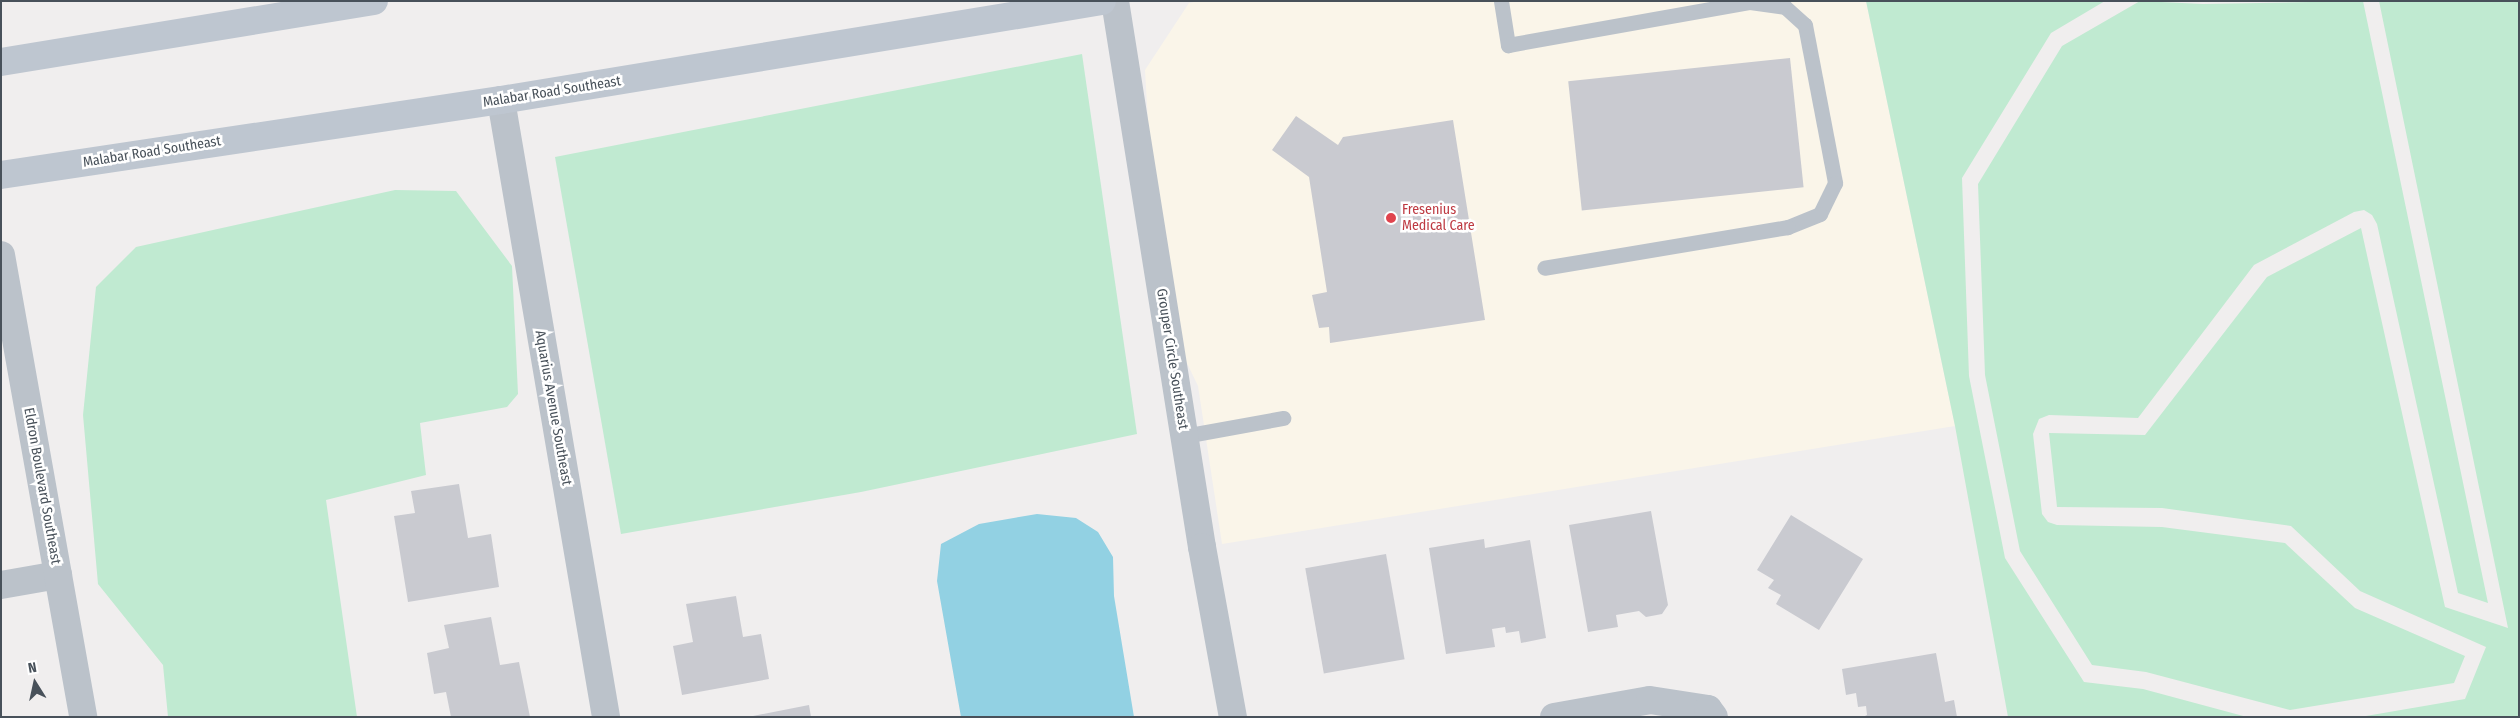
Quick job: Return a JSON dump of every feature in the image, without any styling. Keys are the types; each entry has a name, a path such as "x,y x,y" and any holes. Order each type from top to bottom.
{"main road":[{"path":"1,62 374,1"},
{"name":"Malabar Road Southeast","path":"1,175 501,100 1102,1"}],"street":[{"name":"Grouper Circle Southeast","path":"1116,1 1184,436 1233,717"},
{"name":"Aquarius Avenue Southeast","path":"501,100 606,717"},
{"name":"Eldron Boulevard Southeast","path":"1,255 82,717"},
{"path":"1,584 58,576"},
{"path":"1554,717 1650,700 1708,709 1714,717"}],"lane":[{"path":"1501,1 1508,45 1750,2 1785,7 1805,25 1836,183 1820,214 1788,227 1544,268"},
{"path":"1184,436 1283,418"}],"shaded area":[{"path":"1199,1 1866,1 1955,426 1222,544 1198,386 1185,359 1149,139 1145,70 1189,3"}],"green space":[{"path":"1866,1 2105,1 2051,33 1962,178 1969,376 2005,558 2084,682 2143,689 2247,717 2008,717 1955,426"},
{"path":"2140,1 2203,4 2363,1 2488,603 2458,593 2377,224 2372,215 2364,210 2354,212 2254,265 2138,418 2049,415 2039,419 2033,434 2042,514 2048,522 2057,525 2162,527 2285,543 2355,608 2465,656 2454,683 2290,710 2146,672 2092,665 2020,551 1985,375 1978,184 2062,46"},
{"path":"2379,1 2519,1 2519,717 2360,717 2465,699 2486,647 2360,591 2291,526 2162,508 2057,507 2049,433 2145,435 2267,277 2361,228 2445,607 2508,628"},
{"path":"1082,54 1137,434 861,492 621,534 555,157"},
{"path":"395,190 456,191 512,266 518,394 507,407 420,423 426,475 326,500 357,717 168,717 163,665 98,584 83,415 96,287 136,247"}],"water":[{"path":"1037,514 1076,518 1098,532 1113,557 1114,596 1134,717 961,717 937,581 941,544 979,524"}],"building":[{"path":"1790,58 1804,187 1582,211 1568,81"},
{"path":"1296,116 1338,145 1343,137 1453,120 1485,320 1330,343 1329,327 1319,328 1312,295 1327,292 1309,177 1272,150"},
{"path":"459,484 468,538 491,534 499,587 408,602 394,516 415,513 411,491"},
{"path":"1651,511 1668,605 1662,614 1646,617 1639,611 1616,615 1618,627 1588,632 1569,525"},
{"path":"1791,515 1863,559 1819,630 1776,604 1781,595 1768,588 1774,580 1757,570"},
{"path":"1484,539 1485,548 1530,540 1546,638 1521,643 1519,631 1506,633 1505,627 1492,629 1495,647 1446,654 1429,548"},
{"path":"1386,554 1405,659 1324,674 1305,568"},
{"path":"736,596 743,637 761,634 769,679 682,695 673,646 693,642 686,604"},
{"path":"491,617 500,665 519,662 530,717 451,717 446,692 434,694 427,653 449,648 444,625"},
{"path":"1936,653 1945,702 1954,700 1957,717 1863,717 1867,715 1866,706 1858,707 1856,693 1846,695 1842,669"},
{"path":"809,705 811,717 753,716"}],"place":[{"name":"Fresenius Medical Care","path":"1391,218"}]}
